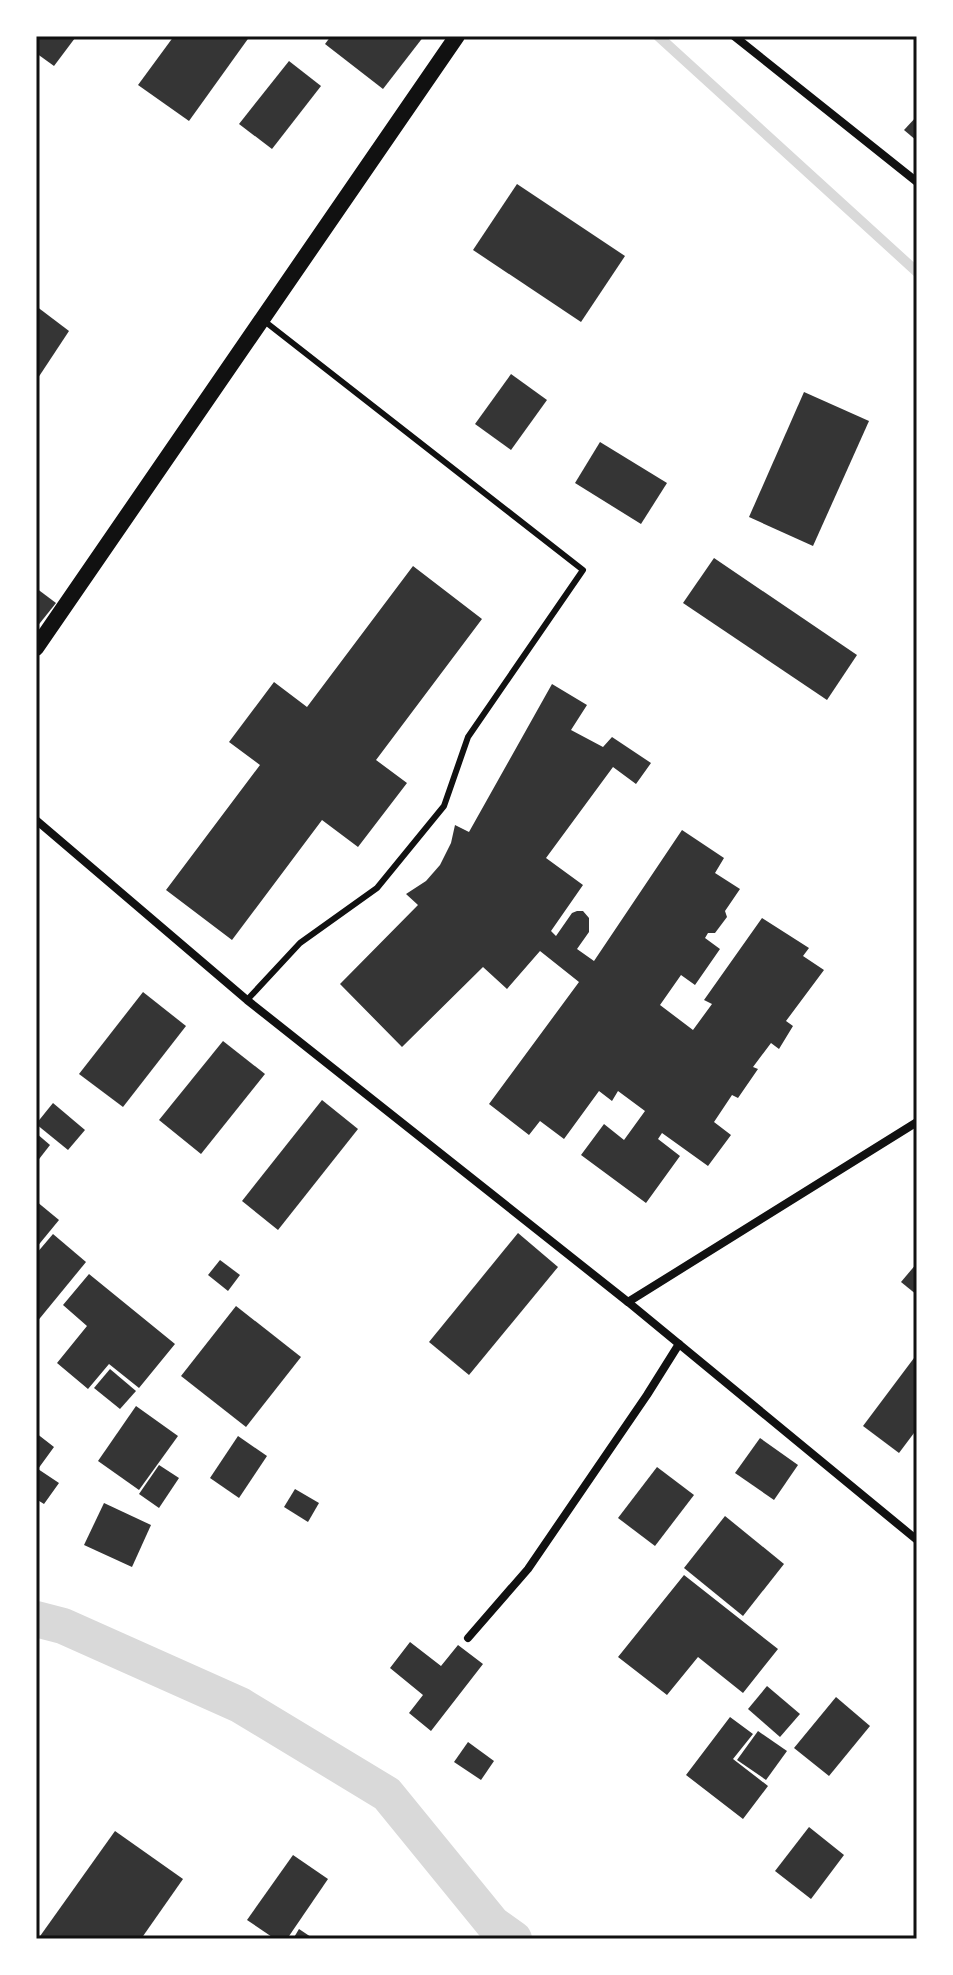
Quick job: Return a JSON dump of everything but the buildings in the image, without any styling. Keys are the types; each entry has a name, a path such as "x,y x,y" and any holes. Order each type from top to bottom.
{"main road":[{"path":"36,648 457,36"}],"street":[{"path":"734,36 917,182"},
{"path":"36,820 247,1000 628,1302 917,1540"},
{"path":"628,1302 917,1122"},
{"path":"468,1638 528,1569 679,1344"}],"lane":[{"path":"247,1000 300,943 377,888 444,806 468,737 583,570 263,319"}],"waterway":[{"path":"658,36 917,272"},
{"path":"36,1619 63,1626 240,1705 387,1794 493,1924 514,1939"}]}
